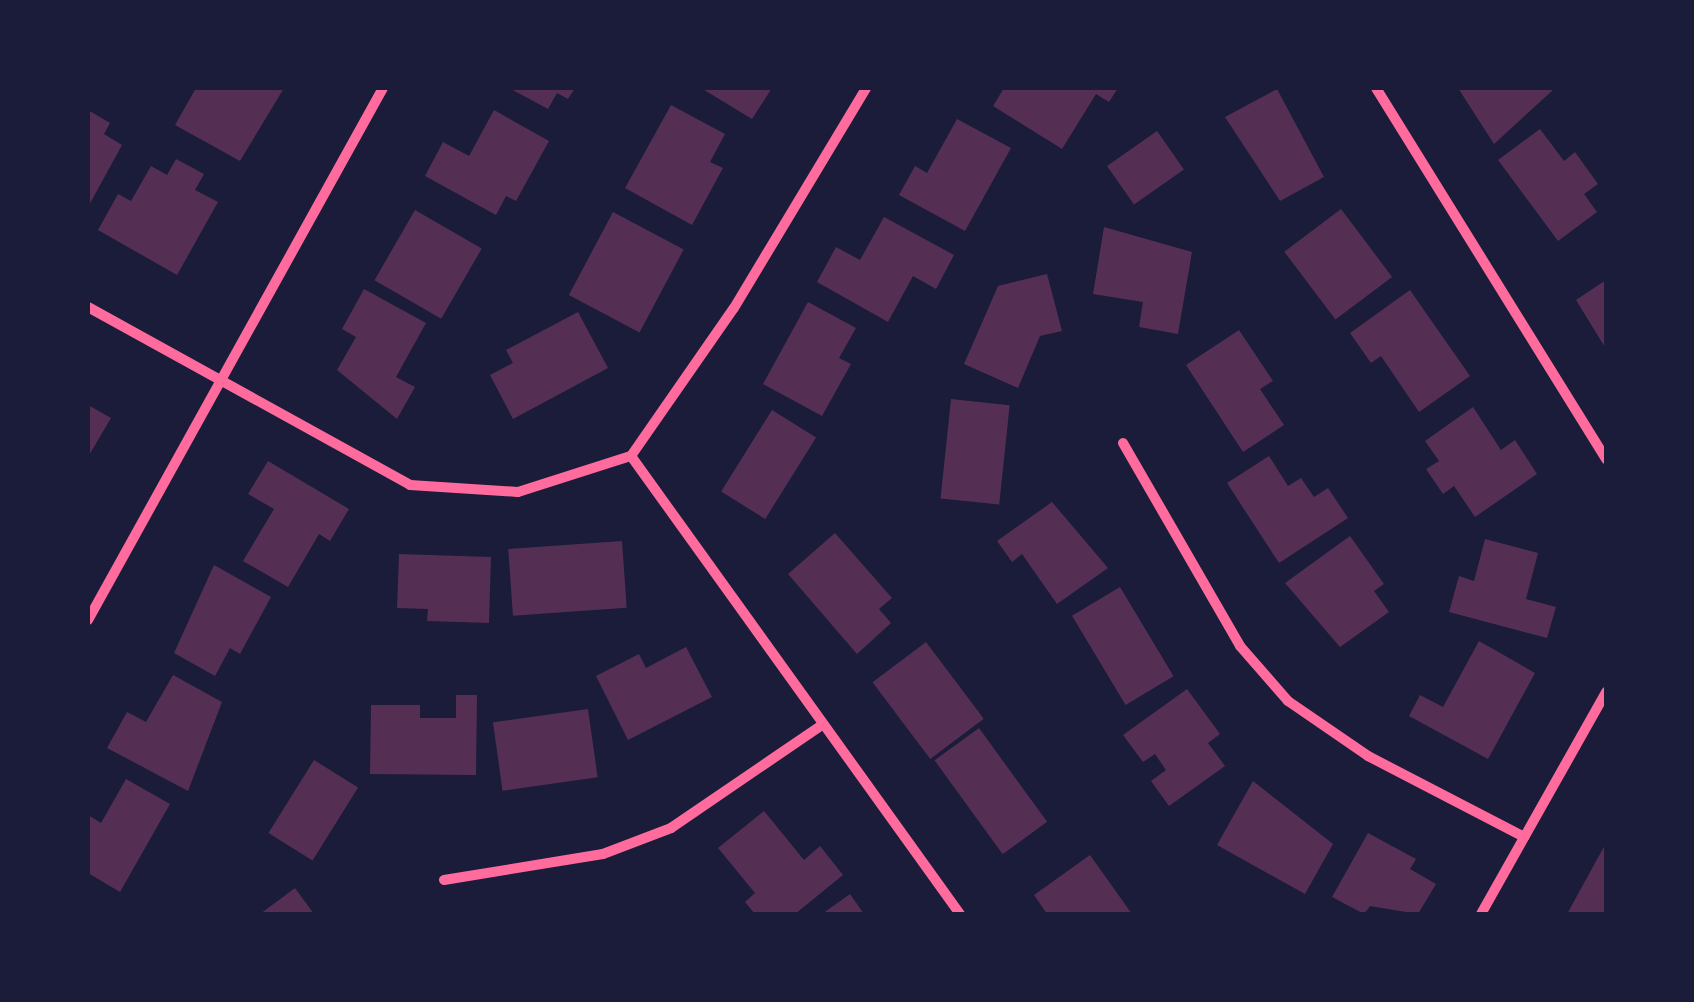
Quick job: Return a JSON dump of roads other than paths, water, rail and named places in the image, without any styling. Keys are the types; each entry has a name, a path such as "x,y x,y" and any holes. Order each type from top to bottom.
{"street":[{"path":"88,620 383,88"},
{"path":"88,307 410,485 518,492 632,456 734,308 866,88"},
{"path":"1376,88 1606,458"},
{"path":"1123,444 1240,646 1288,701 1368,756 1524,837"},
{"path":"632,456 820,727 960,914"},
{"path":"1480,914 1606,692"},
{"path":"444,880 604,854 671,828 820,727"}]}
